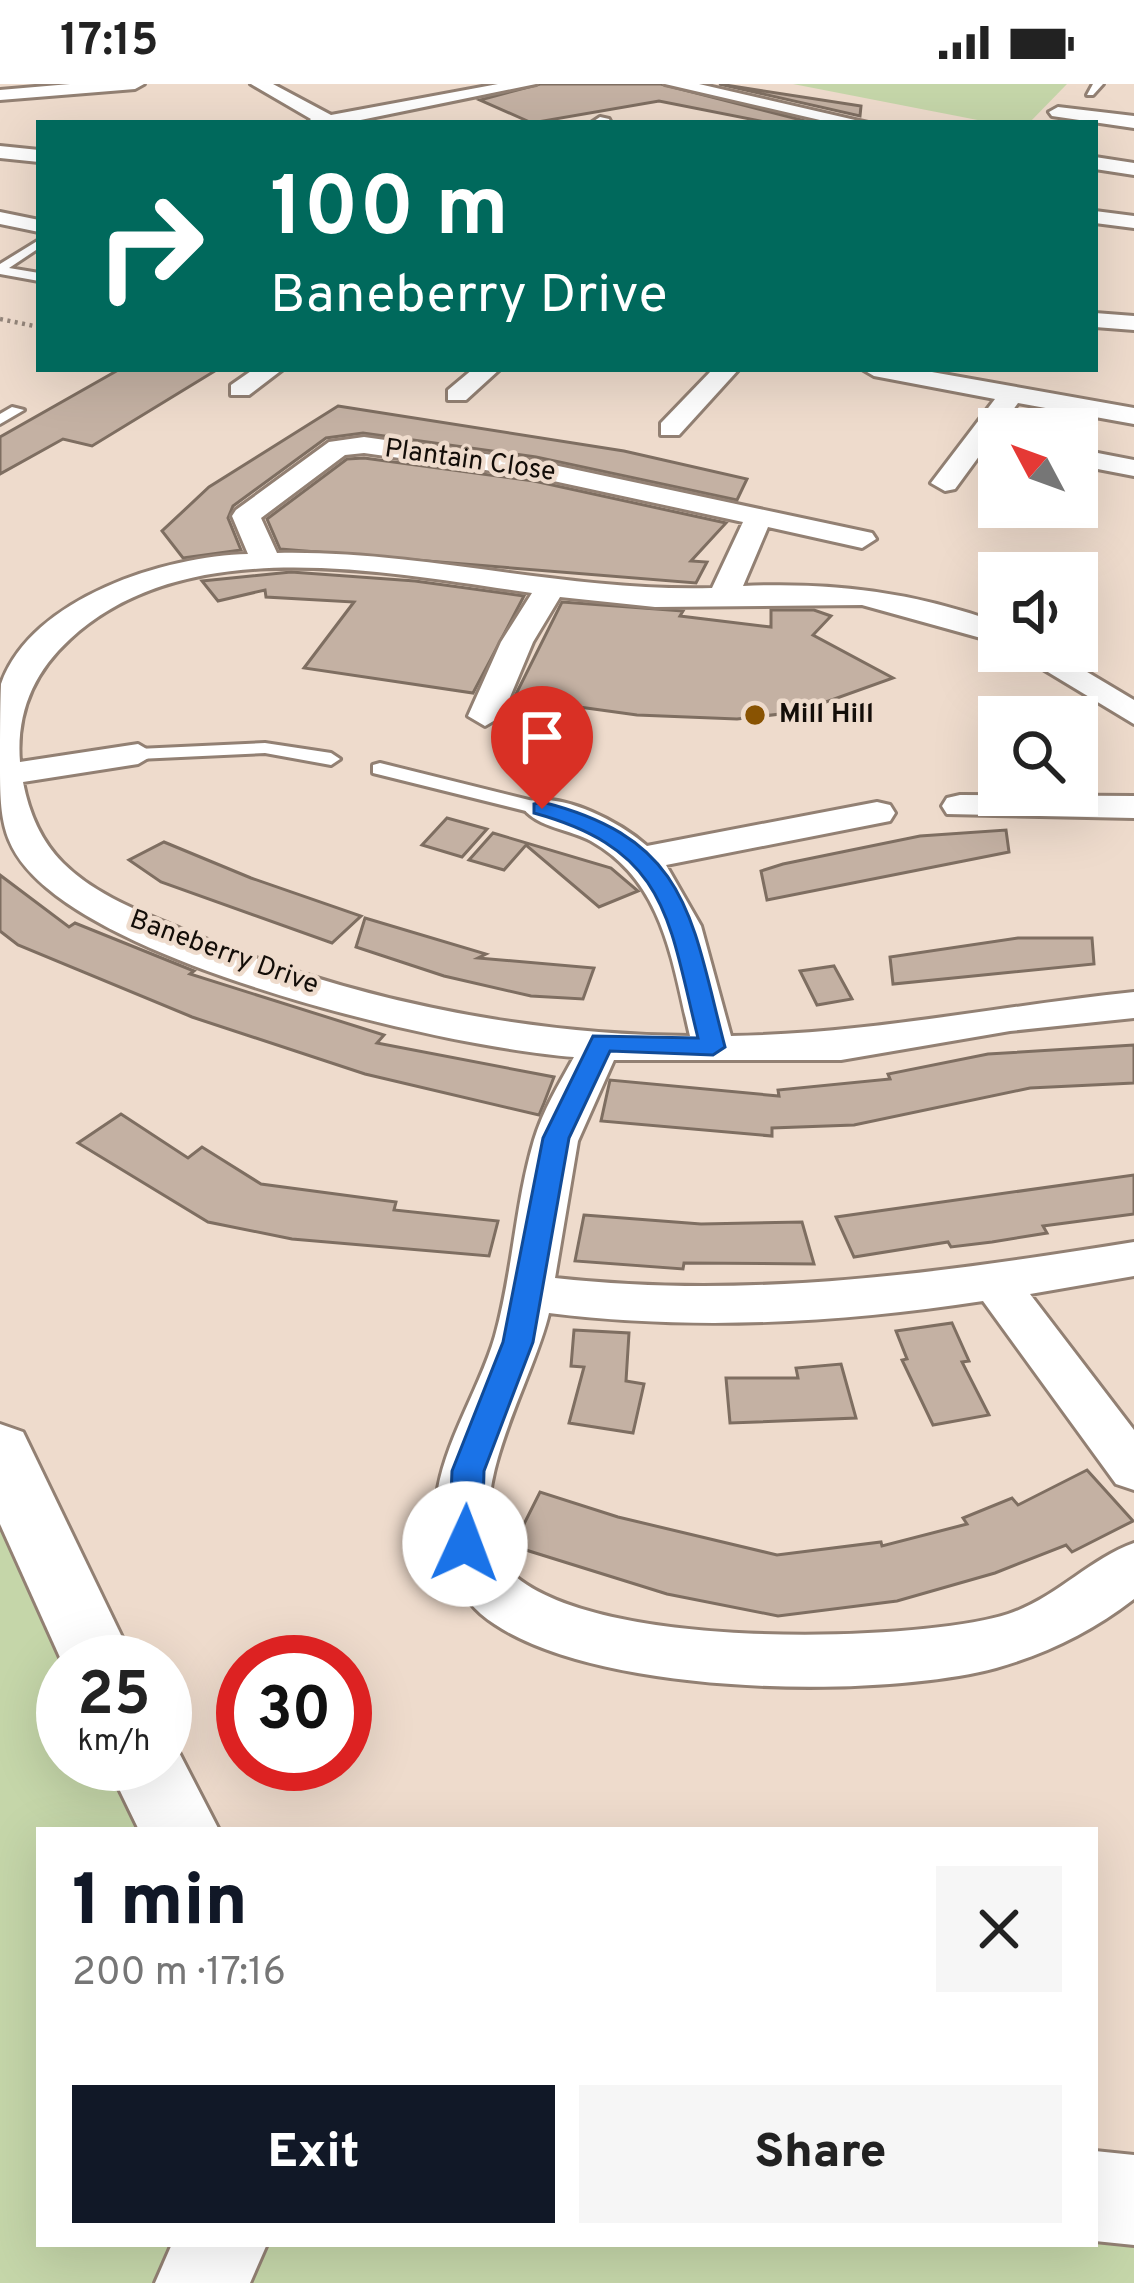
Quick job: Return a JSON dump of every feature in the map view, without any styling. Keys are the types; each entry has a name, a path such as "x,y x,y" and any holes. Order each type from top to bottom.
{"street":[{"path":"0,95 135,84"},
{"path":"260,84 319,120"},
{"path":"333,120 527,84"},
{"path":"674,84 840,120"},
{"path":"1058,112 1134,122"},
{"path":"0,152 36,156"},
{"path":"1098,164 1134,169"},
{"path":"1098,217 1134,222"},
{"path":"0,218 36,225"},
{"path":"1098,320 1134,323"},
{"path":"240,390 267,372"},
{"path":"457,395 484,372"},
{"path":"670,429 724,372"},
{"path":"891,372 1134,416"},
{"path":"1005,408 1012,394"},
{"name":"Plantain Close","path":"266,562 246,516 338,448 364,445 536,469 862,539"},
{"path":"945,483 978,450"},
{"path":"1098,462 1134,468"},
{"path":"724,597 744,542 761,516"},
{"name":"Baneberry Drive","path":"978,626 928,609 859,596 630,597 425,570 226,561 122,586 55,629 17,680 1,743 7,805 35,860 89,901 174,939 344,997 521,1037 713,1047 846,1046 996,1019 1134,1005"},
{"path":"485,716 517,642 551,587"},
{"path":"1064,672 1134,714"},
{"path":"4,776 138,754"},
{"path":"960,806 1134,807"},
{"path":"542,809 579,819 628,843 658,872 686,941 713,1047"},
{"path":"643,858 877,813"},
{"path":"602,1042 556,1138 518,1342 468,1471 465,1544 482,1581 526,1616 597,1642 729,1656 859,1656 992,1644 1093,1603 1134,1566"},
{"path":"529,1292 640,1306 784,1307 995,1282 1134,1259"},
{"path":"995,1282 1134,1469"},
{"path":"0,1451 85,1635"},
{"path":"160,1791 178,1827"},
{"path":"1098,2196 1134,2200"},
{"path":"201,2283 220,2247"}],"lane":[{"path":"0,270 36,245"},
{"path":"0,270 36,276"},
{"path":"0,420 17,410"},
{"path":"138,754 265,748 331,759"},
{"path":"380,769 542,809"}],"path":[{"path":"0,319 36,326"}],"green space":[{"path":"793,84 1067,84 1032,120 978,120"},
{"path":"0,1451 55,1635 36,1635 36,1791 159,1791 178,1827 36,1827 36,2247 1098,2247 1098,2196 1134,2200 1134,2283 0,2283"}],"building":[{"path":"540,84 661,84 801,120 755,120 659,101 525,120 480,100"},
{"path":"719,84 861,106 860,116"},
{"path":"115,372 213,372 92,446 63,439 0,474 0,437"},
{"path":"338,406 624,451 747,479 737,500 536,457 363,433 326,438 233,506 228,518 241,550 183,558 162,531 209,487"},
{"path":"347,459 534,481 726,523 691,561 707,562 696,583 280,549 267,519"},
{"path":"291,572 415,581 524,596 473,693 304,668 354,602 266,597 265,590 218,601 202,581"},
{"path":"562,602 683,611 680,616 771,627 771,610 814,610 831,616 813,635 893,678 798,712 737,719 637,715 514,698"},
{"path":"447,818 487,829 462,857 422,845"},
{"path":"1006,830 1009,852 767,900 761,871 783,864 920,836"},
{"path":"493,833 611,868 638,891 599,907 526,845 504,870 469,860"},
{"path":"164,842 361,916 332,943 161,882 129,860"},
{"path":"0,875 69,927 75,923 194,971 190,974 384,1035 377,1043 554,1077 539,1115 365,1074 192,1017 18,945 0,931"},
{"path":"365,918 486,954 478,958 594,968 583,999 531,996 444,976 356,947"},
{"path":"1018,938 1092,938 1094,964 893,984 890,957"},
{"path":"834,966 852,999 817,1005 800,971"},
{"path":"1134,1045 1134,1083 1030,1088 854,1125 772,1128 772,1136 601,1121 610,1080 779,1096 778,1090 890,1079 888,1074 988,1054"},
{"path":"121,1114 188,1158 202,1147 261,1184 396,1202 394,1210 498,1221 489,1256 292,1239 208,1222 78,1143"},
{"path":"1134,1175 1134,1214 1043,1226 1047,1233 992,1242 951,1247 948,1242 854,1257 836,1217"},
{"path":"584,1215 701,1224 802,1222 814,1264 684,1263 683,1269 575,1261"},
{"path":"952,1323 969,1361 962,1362 989,1415 933,1425 902,1360 907,1359 896,1331"},
{"path":"574,1330 629,1333 626,1381 644,1384 633,1433 569,1423 584,1367 571,1366"},
{"path":"841,1364 856,1418 730,1423 726,1378 798,1378 796,1368"},
{"path":"1087,1470 1133,1521 1072,1552 1066,1545 995,1573 897,1601 778,1616 667,1594 513,1546 540,1492 618,1517 777,1555 881,1542 882,1546 967,1524 963,1518 1012,1498 1018,1505"}],"place":[{"name":"Mill Hill","path":"755,715"}],"route":[{"path":"465,1544 468,1471 518,1342 556,1138 602,1042 713,1047 686,941 658,872 628,843 579,819 542,809"}]}
